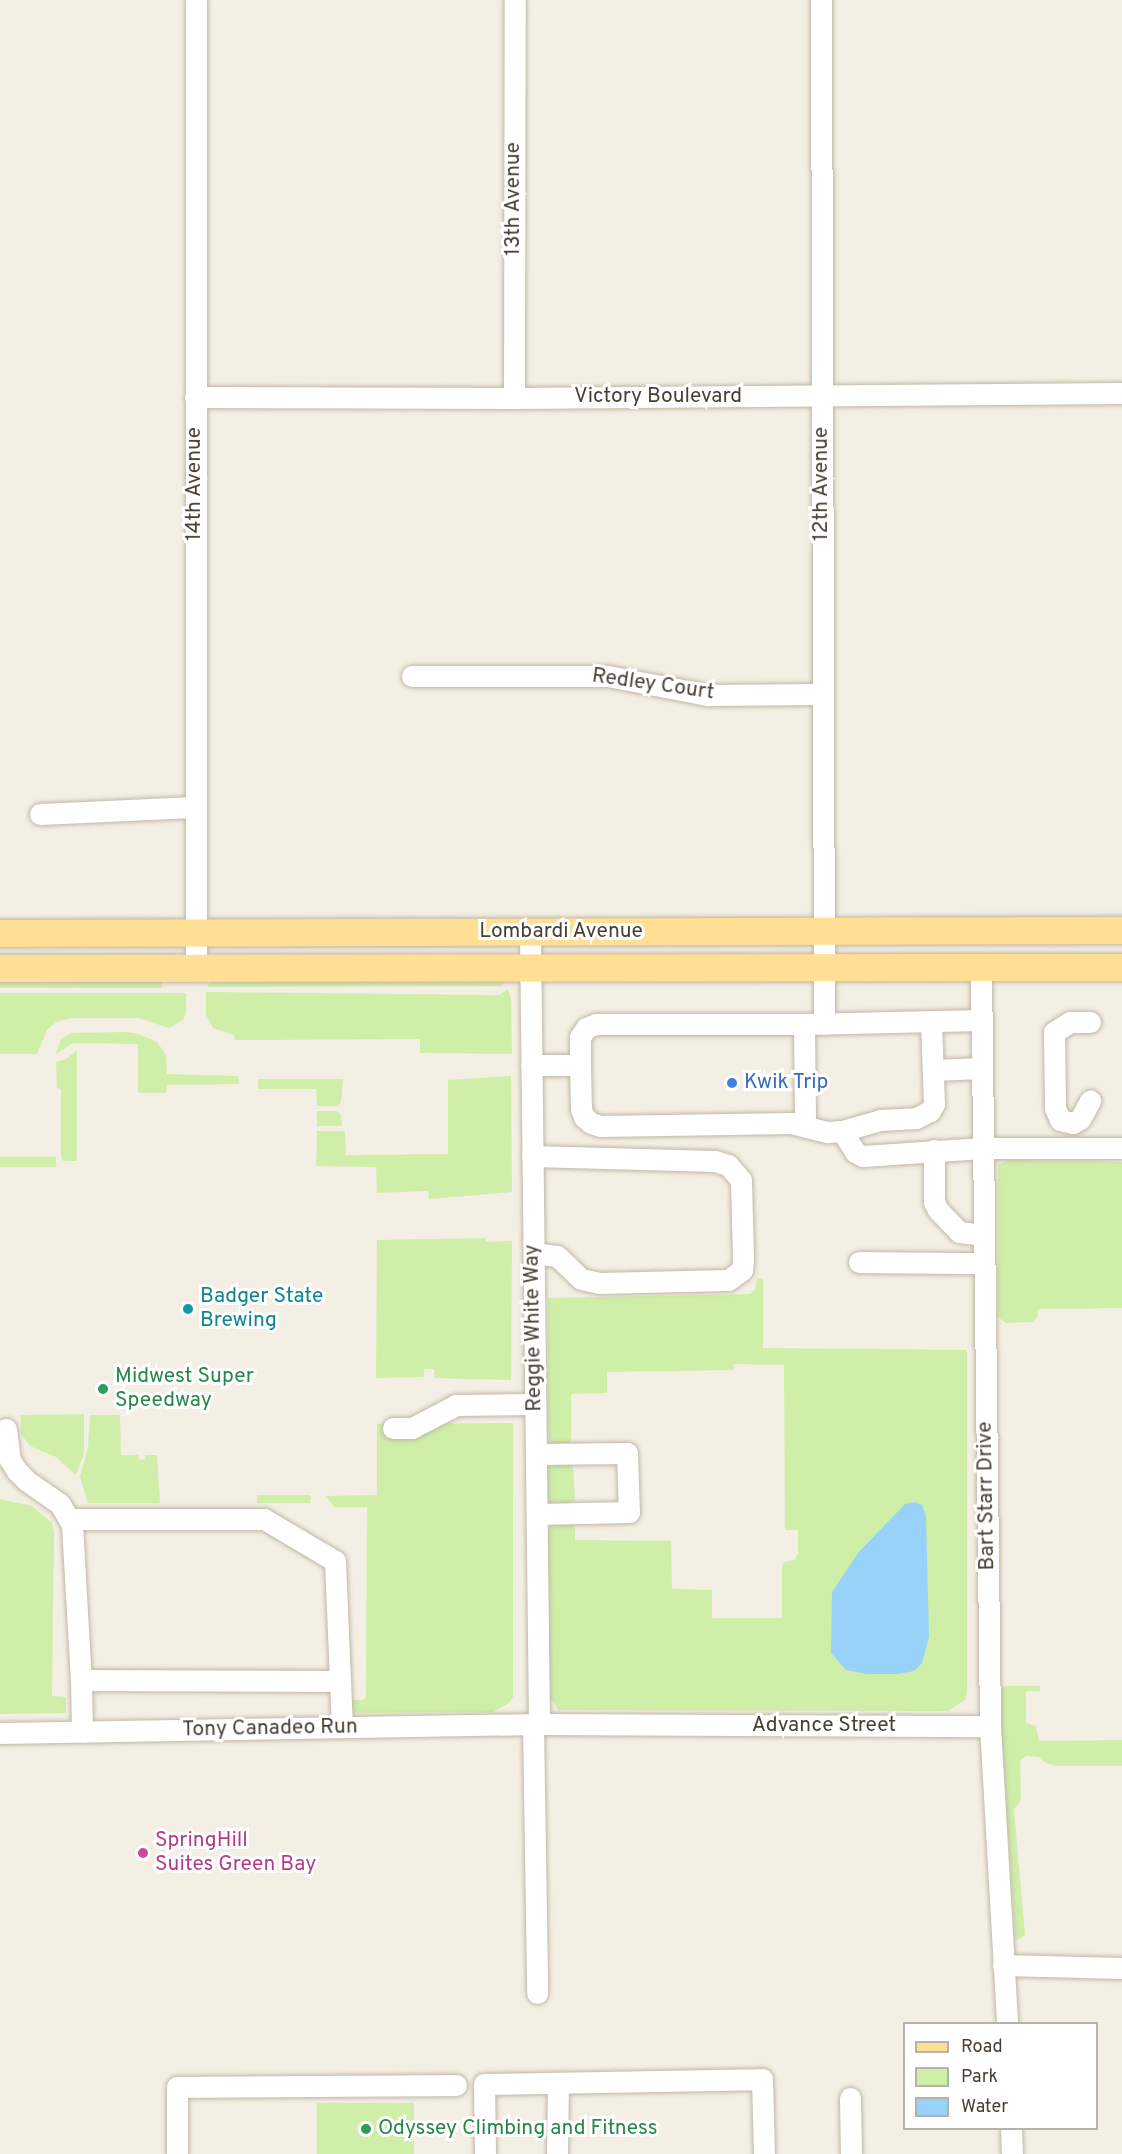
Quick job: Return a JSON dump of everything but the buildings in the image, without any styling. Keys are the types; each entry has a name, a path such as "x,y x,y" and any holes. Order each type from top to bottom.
{"main road":[{"name":"Lombardi Avenue","path":"0,933 1122,930"},
{"path":"981,968 982,954 987,948 1027,942 1037,932"},
{"name":"Lombardi Avenue","path":"0,968 1122,967"}],"street":[{"name":"14th Avenue","path":"196,0 194,807 196,968"},
{"name":"13th Avenue","path":"514,0 514,398"},
{"name":"12th Avenue","path":"805,1126 814,1024 824,967 821,0"},
{"name":"Victory Boulevard","path":"195,397 514,398 1122,393"},
{"name":"Redley Court","path":"412,676 608,676 708,695 822,694"},
{"path":"40,814 194,807"},
{"name":"Reggie White Way","path":"530,932 537,1514 537,1993"},
{"name":"Bart Starr Drive","path":"981,968 990,1726 1007,2022"},
{"path":"931,1022 934,1104 923,1116 880,1120 842,1131 828,1132 791,1123 600,1126 591,1123 581,1109 580,1037 586,1028 596,1024 814,1024 981,1020"},
{"path":"1090,1022 1070,1022 1054,1032 1054,1108 1060,1120 1073,1123 1080,1119 1090,1101"},
{"path":"531,1065 580,1065"},
{"path":"933,1070 982,1068"},
{"path":"842,1131 855,1152 863,1156 983,1148 1122,1148"},
{"path":"934,1150 934,1202 938,1210 959,1232 984,1235"},
{"path":"532,1156 715,1161 728,1165 741,1180 743,1259 742,1270 728,1280 599,1283 581,1279 557,1256 534,1253"},
{"path":"859,1262 984,1263"},
{"path":"393,1428 412,1428 456,1406 535,1404"},
{"path":"6,1429 10,1460 17,1471 27,1481 60,1504 70,1519 75,1541 82,1732"},
{"path":"536,1454 627,1453 629,1512 537,1514"},
{"path":"70,1519 264,1519 335,1561 342,1727"},
{"path":"81,1680 340,1681"},
{"name":"Tony Canadeo Run","path":"0,1733 536,1724 659,1725"},
{"name":"Advance Street","path":"659,1725 990,1726"},
{"path":"1003,1965 1122,1968"},
{"path":"485,2154 484,2084 762,2079 764,2154"},
{"path":"557,2154 558,2083"},
{"path":"177,2154 177,2087 456,2085"},
{"path":"850,2098 851,2154"},
{"path":"1011,2130 1012,2154"}],"green space":[{"path":"0,980 162,980 162,988 0,988"},
{"path":"212,980 499,980 504,983 500,986 207,987"},
{"path":"508,989 511,998 512,1054 420,1053 420,1039 235,1040 234,1035 213,1028 206,1015 206,992 499,995"},
{"path":"0,993 186,993 186,1013 183,1020 169,1028 139,1018 70,1018 55,1023 47,1030 37,1054 0,1054"},
{"path":"71,1033 139,1034 157,1042 166,1055 167,1074 238,1076 239,1084 167,1085 166,1093 138,1093 138,1044 73,1043 56,1054 61,1039"},
{"path":"77,1050 77,1161 63,1161 61,1156 61,1089 57,1088 56,1062 66,1059"},
{"path":"511,1076 512,1192 429,1199 428,1191 377,1193 376,1167 316,1166 317,1131 345,1131 346,1155 448,1154 448,1080"},
{"path":"258,1079 343,1079 341,1102 338,1106 317,1106 316,1089 258,1089"},
{"path":"317,1111 337,1111 341,1115 342,1126 317,1126"},
{"path":"0,1157 56,1157 56,1167 0,1167"},
{"path":"1007,1160 1122,1162 1122,1308 1038,1309 1037,1318 1032,1322 1006,1323 998,1317 998,1165"},
{"path":"485,1238 486,1242 512,1241 511,1380 435,1378 434,1369 424,1369 424,1377 376,1378 377,1240"},
{"path":"757,1278 763,1279 763,1348 967,1350 967,1693 965,1700 948,1711 559,1710 547,1695 547,1533 550,1527 557,1524 575,1525 575,1540 671,1541 672,1589 712,1590 712,1618 782,1618 782,1566 784,1562 794,1560 798,1554 798,1530 785,1530 784,1365 734,1364 733,1370 607,1372 607,1393 571,1394 571,1448 556,1448 550,1442 548,1431 548,1298 750,1294 755,1290"},
{"path":"84,1414 84,1453 76,1475 56,1457 30,1446 21,1434 21,1415"},
{"path":"90,1415 120,1415 121,1455 138,1455 139,1460 145,1459 145,1455 157,1455 160,1503 88,1503 80,1477 88,1447"},
{"path":"513,1423 513,1697 509,1703 493,1712 349,1713 349,1700 363,1700 366,1697 367,1507 334,1507 326,1496 377,1495 377,1424"},
{"path":"566,1463 573,1466 575,1501 566,1505 553,1504 548,1499 546,1472 549,1467"},
{"path":"257,1495 310,1495 311,1498 310,1503 257,1503"},
{"path":"0,1499 32,1506 52,1523 54,1533 52,1696 66,1697 66,1713 0,1714"},
{"path":"1007,1686 1040,1686 1040,1691 1026,1691 1026,1723 1036,1726 1039,1741 1122,1740 1122,1766 1056,1766 1044,1762 1039,1757 1026,1756 1020,1761 1021,1800 1014,1810 1025,1935 1015,1940 999,1689"},
{"name":"Odyssey Climbing and Fitness","path":"317,2103 414,2103 414,2154 317,2154"}],"water":[{"path":"914,1502 922,1505 926,1516 929,1637 922,1663 914,1671 898,1674 867,1674 846,1670 831,1653 832,1592 858,1553 905,1504"}],"place":[{"name":"Kwik Trip","path":"732,1083"},
{"name":"Badger State Brewing","path":"188,1309"},
{"name":"Midwest Super Speedway","path":"103,1389"},
{"name":"SpringHill Suites Green Bay","path":"143,1853"},
{"name":"Odyssey Climbing and Fitness","path":"366,2129"}]}
